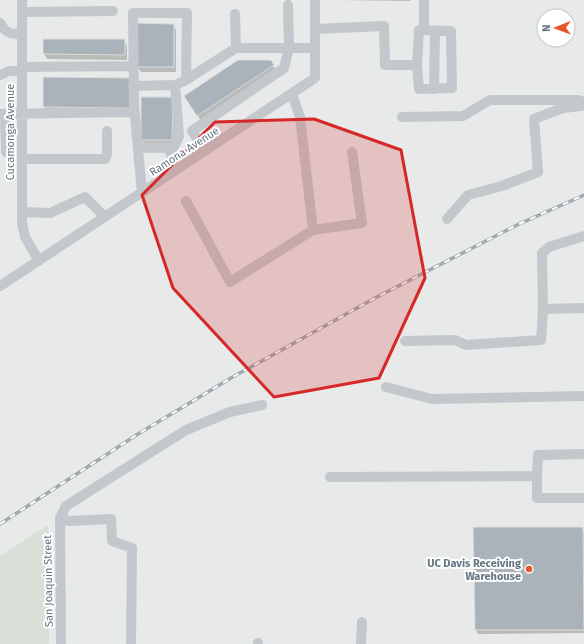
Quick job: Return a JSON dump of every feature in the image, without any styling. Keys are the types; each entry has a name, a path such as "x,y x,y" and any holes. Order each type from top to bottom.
{"street":[{"name":"Cucamonga Avenue","path":"22,0 23,231 39,261"},
{"name":"Ramona Avenue","path":"0,286 315,78 315,0"},
{"path":"424,0 424,30"},
{"path":"205,151 192,131 284,68 289,48 288,5"},
{"path":"22,12 113,11"},
{"path":"142,193 136,141 133,86 133,14 187,14 186,80"},
{"path":"236,14 236,48"},
{"path":"0,24 7,33 22,34"},
{"path":"315,29 384,26 385,65 417,65"},
{"path":"419,30 424,30 451,31 452,88 418,89 417,65 419,30"},
{"path":"434,31 434,89"},
{"path":"133,86 175,85 186,80 236,48 315,48"},
{"path":"0,75 9,71 22,69 133,66"},
{"path":"138,148 174,147 179,136 175,85"},
{"path":"292,94 300,117 313,230"},
{"path":"402,117 463,116 490,100 578,100 584,102 581,106 563,108 534,119 538,172 502,186 468,195 447,219"},
{"path":"107,131 107,155 104,159 22,155 3,152 3,114 130,112"},
{"path":"167,147 179,168"},
{"path":"186,201 230,282 313,230 362,223 352,152"},
{"path":"22,212 50,213 85,196 105,217"},
{"path":"405,341 456,340 466,346 541,340 543,309 542,253 549,247 584,236"},
{"path":"543,309 584,308"},
{"path":"386,387 432,400 584,396"},
{"path":"131,644 132,548 112,541 111,519 69,521 60,518 66,506 186,430 230,412 262,405"},
{"path":"584,454 538,455 537,476 537,498 584,498"},
{"path":"330,477 537,476"},
{"name":"San Joaquin Street","path":"60,518 61,644"},
{"path":"361,644 362,622"}],"highlighted area":[{"path":"314,119 401,150 425,278 379,378 274,397 173,288 142,195 215,122"}],"shaded area":[{"path":"0,0 584,0 584,644 0,644"},
{"path":"48,525 49,644 0,644 0,556"}],"building":[{"path":"137,23 174,24 174,67 137,67"},
{"path":"43,39 125,39 125,55 43,54"},
{"path":"238,60 271,60 274,65 197,116 184,96"},
{"path":"43,77 130,78 130,108 43,107"},
{"path":"141,97 173,97 172,140 141,140"},
{"name":"UC Davis Receiving Warehouse","path":"473,527 583,527 584,630 475,630"}],"railway":[{"path":"0,524 138,434 231,378 375,298 519,224 584,195"}],"place":[{"name":"UC Davis Receiving Warehouse","path":"529,569"}]}
